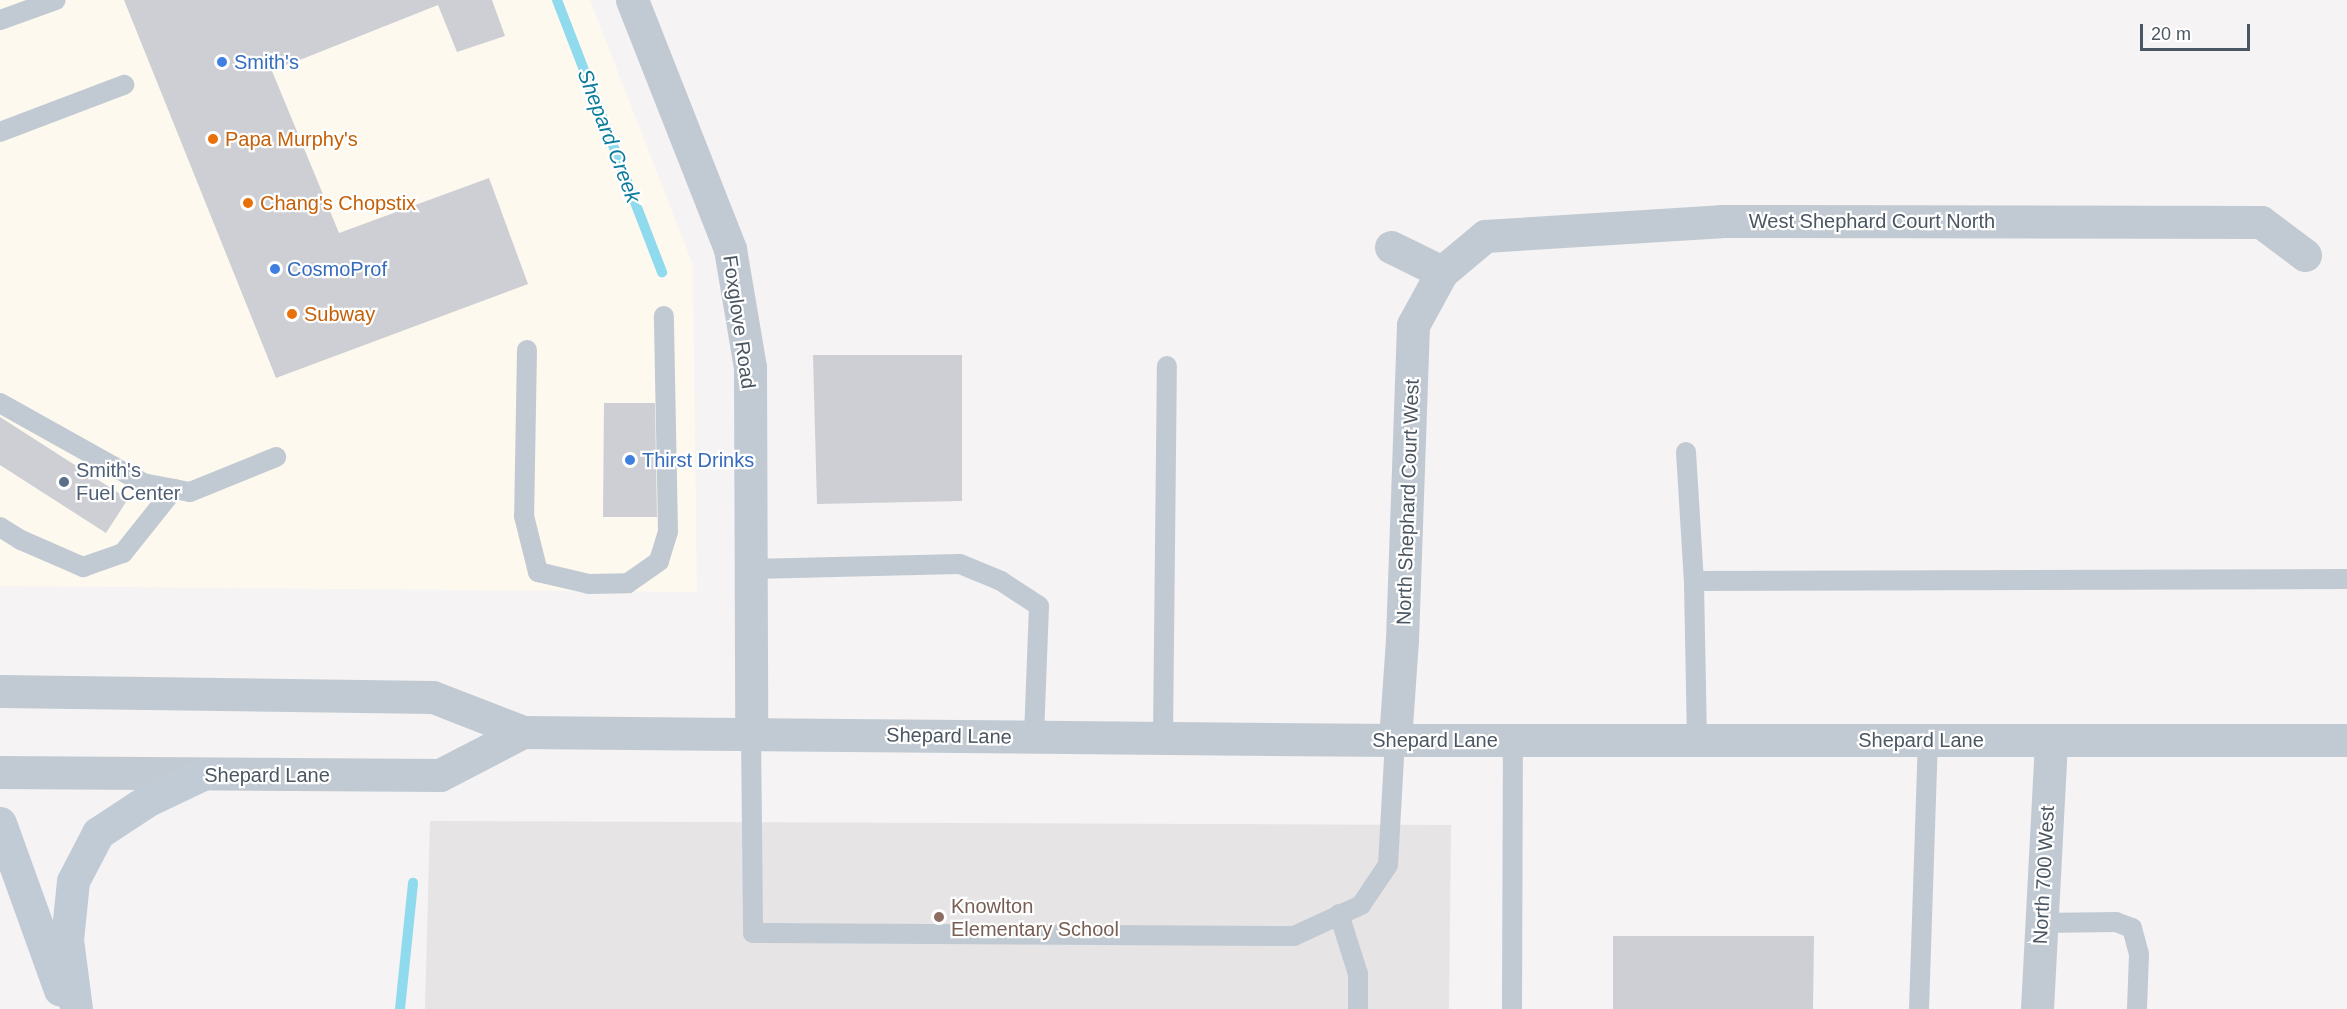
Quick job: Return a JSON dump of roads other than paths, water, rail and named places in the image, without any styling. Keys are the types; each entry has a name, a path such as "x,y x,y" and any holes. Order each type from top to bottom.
{"main road":[{"path":"76,1009 67,940 73,881 98,833 148,800 203,774"},
{"path":"0,823 67,1009"}],"street":[{"name":"Foxglove Road","path":"632,0 730,249 750,367 751,734"},
{"name":"West Shephard Court North","path":"1442,272 1485,236 1721,221 2261,222 2305,255"},
{"path":"1391,247 1442,272"},
{"name":"North Shephard Court West","path":"1395,740 1403,629 1413,325 1442,272"},
{"name":"Shepard Lane","path":"0,691 433,697 523,732 1395,740 2347,740"},
{"name":"Shepard Lane","path":"0,772 440,776 523,732"},
{"name":"North 700 West","path":"2037,1009 2051,740"}],"lane":[{"path":"0,20 56,0"},
{"path":"0,132 124,85"},
{"path":"527,350 525,516 538,572 589,584 628,583 659,561 668,532 664,316"},
{"path":"1163,737 1167,366"},
{"path":"0,403 143,483 174,489 190,492 276,456"},
{"path":"1686,452 1694,581 1697,740"},
{"path":"0,527 83,567 123,553 174,489"},
{"path":"750,569 960,564 1001,581 1039,606 1034,737"},
{"path":"1694,581 2347,579"},
{"path":"751,734 753,933 1293,936 1361,905 1388,865 1395,740"},
{"path":"1512,1009 1513,740"},
{"path":"1919,1009 1928,740"},
{"path":"1340,914 1358,974 1358,1009"},
{"path":"2042,923 2116,922 2132,928 2139,954 2137,1009"}],"waterway":[{"name":"Shepard Creek","path":"557,0 662,272"},
{"name":"Shepard Creek","path":"400,1009 413,883"}],"place":[{"name":"Smith's","path":"222,62"},
{"name":"Papa Murphy's","path":"213,139"},
{"name":"Chang's Chopstix","path":"248,203"},
{"name":"CosmoProf","path":"275,269"},
{"name":"Subway","path":"292,314"},
{"name":"Thirst Drinks","path":"630,460"},
{"name":"Smith's Fuel Center","path":"64,482"},
{"name":"Knowlton Elementary School","path":"939,917"}]}
